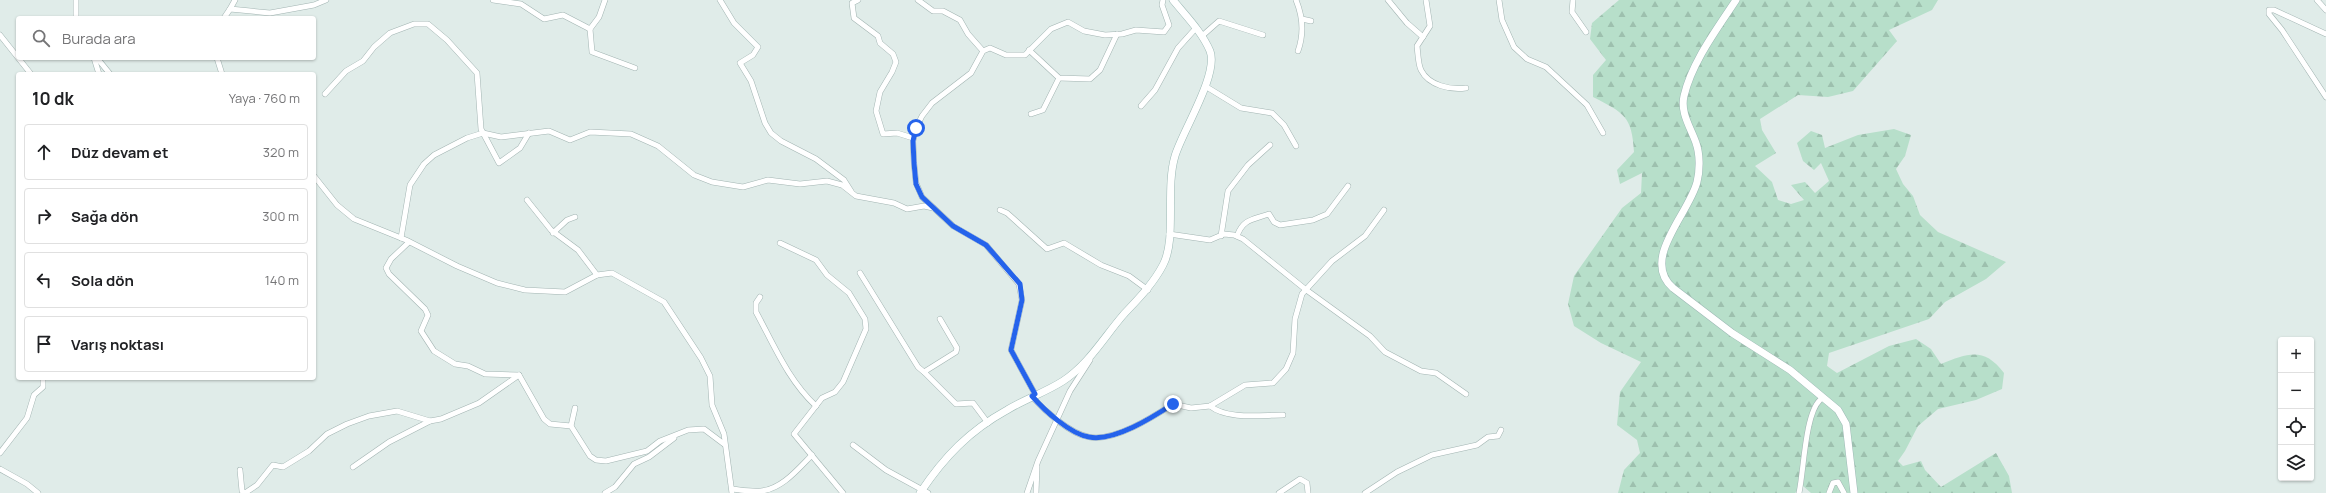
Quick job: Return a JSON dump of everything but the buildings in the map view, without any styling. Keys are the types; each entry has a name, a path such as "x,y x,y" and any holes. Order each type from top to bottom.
{"main road":[{"path":"923,492 955,446 1033,395 1062,382 1076,371 1096,351 1124,315 1148,290 1164,264 1169,234 1170,183 1175,156 1205,86 1212,62 1210,52 1202,36 1173,0"},
{"path":"1731,0 1698,54 1681,94 1680,115 1692,147 1695,173 1688,196 1661,244 1656,260 1657,271 1666,288 1734,340 1776,366 1834,411 1842,422 1851,493"},
{"path":"1736,0 1706,49 1684,95 1685,114 1696,144 1699,173 1687,206 1664,249 1660,262 1661,271 1665,281 1673,288 1732,333 1790,370 1838,410 1846,424 1854,493"}],"street":[{"path":"76,0 76,16"},
{"path":"225,16 235,0"},
{"path":"230,9 270,13 314,5 326,0"},
{"path":"493,0 513,1 528,8 544,19 563,15 590,29"},
{"path":"605,0 599,17 590,29 592,52 635,68"},
{"path":"720,0 734,23 758,48 753,55 740,63 751,81 765,123 771,133 781,142 816,159 844,180 856,196"},
{"path":"858,0 852,3 854,18 878,36 880,43 893,54 896,62 880,92 877,105 876,111 883,134 897,133 913,138"},
{"path":"918,0 933,11 943,11 960,20 968,34 983,50"},
{"path":"1163,0 1162,5 1169,24 1168,30 1164,32 1136,30 1116,34 1088,33 1068,22 1051,28 1021,56 1006,55 990,48 983,50 971,73 932,103 916,128 913,138 916,184 922,197 953,226 986,245 1020,284 1022,300 1011,350 1033,395 1045,410 1069,428 1089,438 1106,436 1145,422 1173,404 1191,408 1210,406 1245,385 1273,383 1286,368 1294,353 1295,319 1302,294 1305,289 1332,261 1365,236 1384,210"},
{"path":"1296,0 1302,18 1302,42 1298,51"},
{"path":"1388,0 1407,23 1423,37"},
{"path":"1426,0 1430,26 1417,46 1421,70 1425,76 1446,88 1453,90 1466,88"},
{"path":"1499,0 1502,20 1514,47 1527,59 1546,67 1587,105 1603,133"},
{"path":"1573,0 1572,12 1586,32"},
{"path":"2317,0 2326,10"},
{"path":"2326,34 2274,10 2269,10 2269,14 2282,30 2326,97"},
{"path":"1302,18 1311,21"},
{"path":"1202,36 1219,21 1263,35"},
{"path":"325,94 346,71 363,61 374,46 390,33 414,24 428,24 447,40 478,73 481,129 499,164 520,148 529,133"},
{"path":"1141,106 1155,90 1178,48 1196,28"},
{"path":"1029,50 1059,78 1090,80 1100,70 1116,34"},
{"path":"0,35 16,55"},
{"path":"20,60 29,72"},
{"path":"95,60 98,72"},
{"path":"99,60 108,72"},
{"path":"218,60 221,72"},
{"path":"1031,114 1043,110 1059,78"},
{"path":"1205,86 1241,108 1272,113 1284,125 1296,146"},
{"path":"400,238 410,185 424,164 434,155 460,141 484,133 501,138 549,130 570,140 590,132 631,134 658,146 694,175 712,182 743,187 768,180 800,184 827,181 842,185 856,196 894,203 907,209 924,206 933,208"},
{"path":"1221,236 1228,191 1256,157 1270,145"},
{"path":"316,179 337,205 354,219 409,242 457,266 497,283 518,289 565,292 597,275 612,273 664,302 669,307 710,376 712,405 724,434 724,444 732,491 761,491 774,488 786,480 812,456"},
{"path":"1237,236 1241,225 1268,214 1274,222 1280,225 1313,220 1327,214 1348,186"},
{"path":"527,200 553,233 578,250 597,275"},
{"path":"1000,210 1007,213 1046,249 1064,244 1101,265 1130,276 1148,290"},
{"path":"553,233 567,220 575,217"},
{"path":"1169,234 1210,240 1221,236 1237,236 1305,289 1370,336 1385,352 1421,371 1436,373 1466,394"},
{"path":"409,242 391,259 386,268 389,274 425,309 428,315 421,331 434,351 455,364 468,366 485,374 519,374"},
{"path":"780,243 816,260 827,275 849,293 865,319 866,329 843,382 835,392 822,398 794,434 843,493"},
{"path":"860,273 918,367 956,404 973,403 988,423"},
{"path":"760,297 756,304 756,312 785,368 802,393 816,406"},
{"path":"924,372 956,352 957,348 940,319"},
{"path":"1027,493 1038,461 1070,391 1096,351"},
{"path":"353,467 389,442 430,421 479,404 519,374"},
{"path":"519,374 544,419 550,424 571,426"},
{"path":"0,453 27,418 34,396 43,387 44,380"},
{"path":"1799,493 1811,418 1815,405 1820,400"},
{"path":"1210,406 1216,411 1242,415 1283,415"},
{"path":"575,408 571,426 590,456 596,460 606,461 647,451 660,441 688,430 704,429 724,444"},
{"path":"240,470 242,491 245,493 257,485 273,465 283,467 309,450 327,434 347,424 369,416 397,411 430,421"},
{"path":"1365,493 1390,476 1432,455 1477,445 1488,437 1498,436 1501,430"},
{"path":"605,493 615,487 634,464 649,457 676,436 676,434"},
{"path":"854,445 886,470 923,492"},
{"path":"1036,493 1038,461"},
{"path":"0,468 27,484 38,493"},
{"path":"1279,493 1300,479 1307,483 1308,493"},
{"path":"1829,493 1833,483 1838,482 1844,493"}],"green space":[{"path":"1619,0 1938,0 1932,10 1889,30 1897,41 1853,91 1828,97 1798,95 1760,119 1762,130 1776,153 1755,166 1772,182 1778,200 1791,204 1804,200 1791,185 1805,182 1815,193 1829,181 1821,163 1814,170 1803,161 1797,143 1811,131 1822,135 1825,148 1858,135 1894,129 1911,135 1905,156 1896,169 1903,184 1913,196 1920,215 1938,232 2006,262 1986,279 1945,302 1929,319 1829,353 1827,366 1837,373 1889,346 1916,339 1931,349 1941,364 1968,355 1983,356 1990,359 2004,373 2002,389 1976,400 1938,409 1918,426 1898,461 1903,466 1921,461 1925,470 1941,487 1996,453 2009,476 2012,493 1811,493 1803,486 1795,493 1618,493 1624,470 1640,453 1637,440 1617,425 1620,392 1641,362 1601,343 1574,326 1568,304 1574,276 1622,208 1641,193 1642,173 1620,184 1617,170 1634,152 1631,130 1628,123 1619,112 1593,97 1593,75 1606,60 1590,39 1592,23"}],"route":[{"path":"916,128 913,141 914,163 916,184 922,197 953,226 965,231 986,245 1020,284 1022,300 1011,350 1035,394 1032,396 1045,410 1069,428 1089,438 1106,436 1145,422 1173,404"}]}
